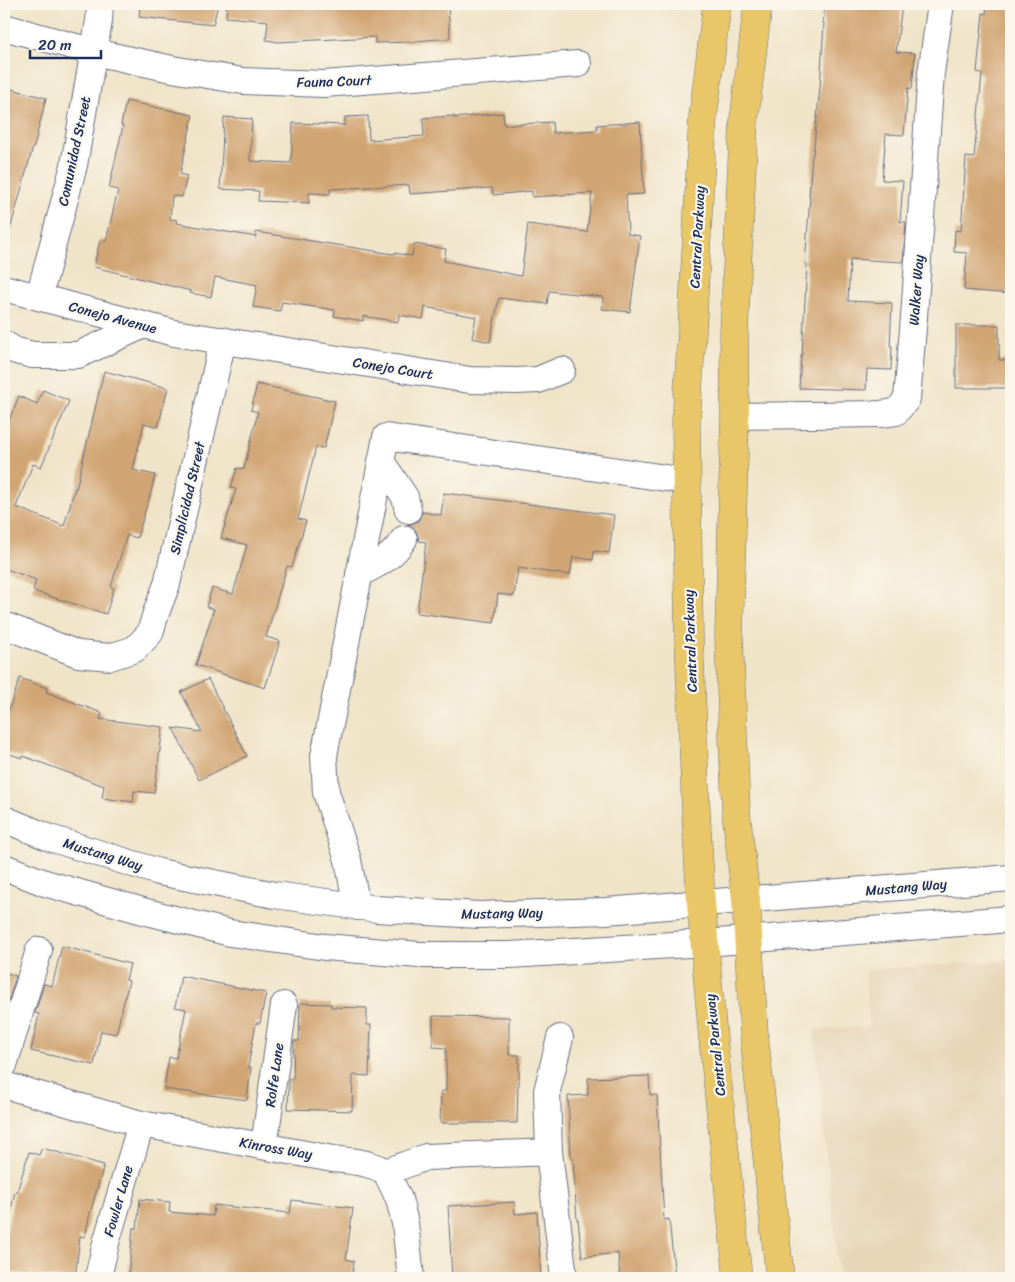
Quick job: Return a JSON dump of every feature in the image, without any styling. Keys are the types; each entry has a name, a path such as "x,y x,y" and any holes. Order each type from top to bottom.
{"main road":[{"name":"Central Parkway","path":"717,4 703,117 686,422 686,481 689,638 701,903 738,1278"},
{"path":"758,4 744,121 734,333 735,416 730,637 736,811 746,900 754,1034 780,1278"}],"street":[{"name":"Comunidad Street","path":"39,297 74,165 94,52 100,4"},
{"name":"Walker Way","path":"735,416 881,414 896,412 908,399 931,73 941,4"},
{"name":"Fauna Court","path":"4,27 94,52 172,69 243,81 324,84 578,64"},
{"name":"Conejo Avenue","path":"4,288 144,325 223,340"},
{"path":"4,344 16,351 33,356 78,355 144,325"},
{"name":"Conejo Court","path":"223,340 470,380 538,380 562,370"},
{"name":"Simplicidad Street","path":"4,625 78,654 110,657 135,649 150,633 167,584 223,340"},
{"path":"356,907 348,860 326,792 324,756 386,437 686,481"},
{"path":"381,461 405,497 408,510"},
{"path":"359,574 384,561 398,549 404,539"},
{"name":"Mustang Way","path":"4,819 50,838 159,872 275,895 377,910 479,915 606,911 1011,878"},
{"path":"4,867 45,883 143,912 230,933 324,947 419,955 510,955 705,943 1011,919"},
{"path":"4,1065 39,950"},
{"name":"Rolfe Lane","path":"264,1146 284,1005"},
{"path":"560,1038 547,1091 549,1152 564,1278"},
{"name":"Kinross Way","path":"4,1086 141,1124 376,1166 386,1172"},
{"name":"Fowler Lane","path":"98,1278 106,1243 141,1124"},
{"path":"411,1278 405,1223 399,1199 386,1172 426,1157 549,1152"}],"shaded area":[{"path":"1011,960 1011,1278 839,1278 814,1030 869,1026 865,970"}],"building":[{"path":"140,4 218,4 213,25 139,17"},
{"path":"227,4 448,4 450,38 417,42 375,43 375,37 278,42 266,40 268,21 226,17"},
{"path":"825,4 902,4 896,52 915,53 912,89 908,88 904,135 886,134 882,180 903,181 900,222 906,222 903,262 850,259 848,301 892,303 891,370 867,369 866,390 799,388 807,264 805,264 809,197 820,87"},
{"path":"987,4 1011,4 1011,294 964,290 967,253 954,252 955,230 961,231 966,157 974,158 982,73 977,72 983,13 986,14"},
{"path":"4,87 46,98 10,230 4,229"},
{"path":"126,101 193,115 180,174 187,176 182,197 172,196 170,219 177,220 176,223 256,237 256,232 412,256 414,244 446,249 444,261 521,276 528,224 587,232 592,193 532,197 532,191 493,195 492,188 410,194 409,185 330,189 330,194 309,193 309,203 258,201 259,191 220,189 224,117 252,119 250,161 291,163 293,123 345,125 345,117 368,116 369,140 424,136 423,118 454,116 454,118 503,113 504,125 552,122 553,133 597,130 597,125 640,122 644,194 626,195 628,234 640,236 630,312 602,309 603,297 549,291 547,304 499,298 490,342 472,338 476,317 425,307 423,319 399,315 398,322 363,316 363,321 334,316 335,310 282,302 280,311 253,307 257,285 215,277 211,297 94,267 100,240 106,241 118,190 109,188 123,126 121,125"},
{"path":"956,325 999,325 999,360 1011,360 1011,388 956,388"},
{"path":"104,371 168,388 158,427 144,423 133,470 155,475 137,538 127,535 111,587 114,588 106,614 33,591 36,580 4,568 4,432 19,396 37,404 43,390 69,401 41,467 33,464 16,507 64,526 76,489"},
{"path":"257,384 335,401 324,448 316,447 298,519 306,521 292,567 287,566 266,637 280,641 265,688 196,665 214,609 206,607 212,588 233,594 247,545 221,538 236,489 231,488 237,468 244,469 258,412 251,410"},
{"path":"444,493 614,515 609,553 594,551 593,560 573,557 570,575 518,568 514,596 498,594 494,623 417,613 426,542 419,541 417,532 413,527 407,525 418,521 422,512 441,515"},
{"path":"20,678 47,688 46,692 102,713 100,719 163,727 154,793 134,791 133,802 102,798 104,786 23,756 22,758 4,752 4,724"},
{"path":"208,679 247,756 199,780 173,728 202,732 181,692"},
{"path":"62,946 130,964 126,980 129,981 116,1034 101,1031 94,1065 31,1051 39,1014 35,1013 44,984 52,986"},
{"path":"4,972 16,976 7,1005 4,1004"},
{"path":"181,976 266,993 260,1023 256,1023 248,1067 251,1067 247,1100 164,1089 169,1057 176,1058 186,1009 175,1007"},
{"path":"300,1003 331,1004 331,1007 367,1008 367,1025 371,1025 369,1076 353,1075 352,1111 288,1109 289,1079 293,1079 294,1041 299,1041"},
{"path":"433,1016 509,1017 509,1055 519,1055 517,1123 440,1123 441,1091 446,1091 446,1048 433,1047"},
{"path":"649,1076 650,1095 657,1095 664,1220 669,1219 675,1278 620,1278 618,1253 582,1257 577,1220 573,1159 571,1159 568,1096 588,1095 588,1078"},
{"path":"42,1148 104,1165 85,1237 80,1236 75,1278 4,1272 4,1244 15,1191 17,1192 29,1152 39,1155"},
{"path":"140,1199 170,1202 169,1212 213,1216 214,1205 290,1213 292,1200 353,1208 346,1259 354,1261 352,1278 128,1278 133,1228 137,1228"},
{"path":"514,1202 515,1214 537,1212 541,1278 452,1278 448,1206"}]}
